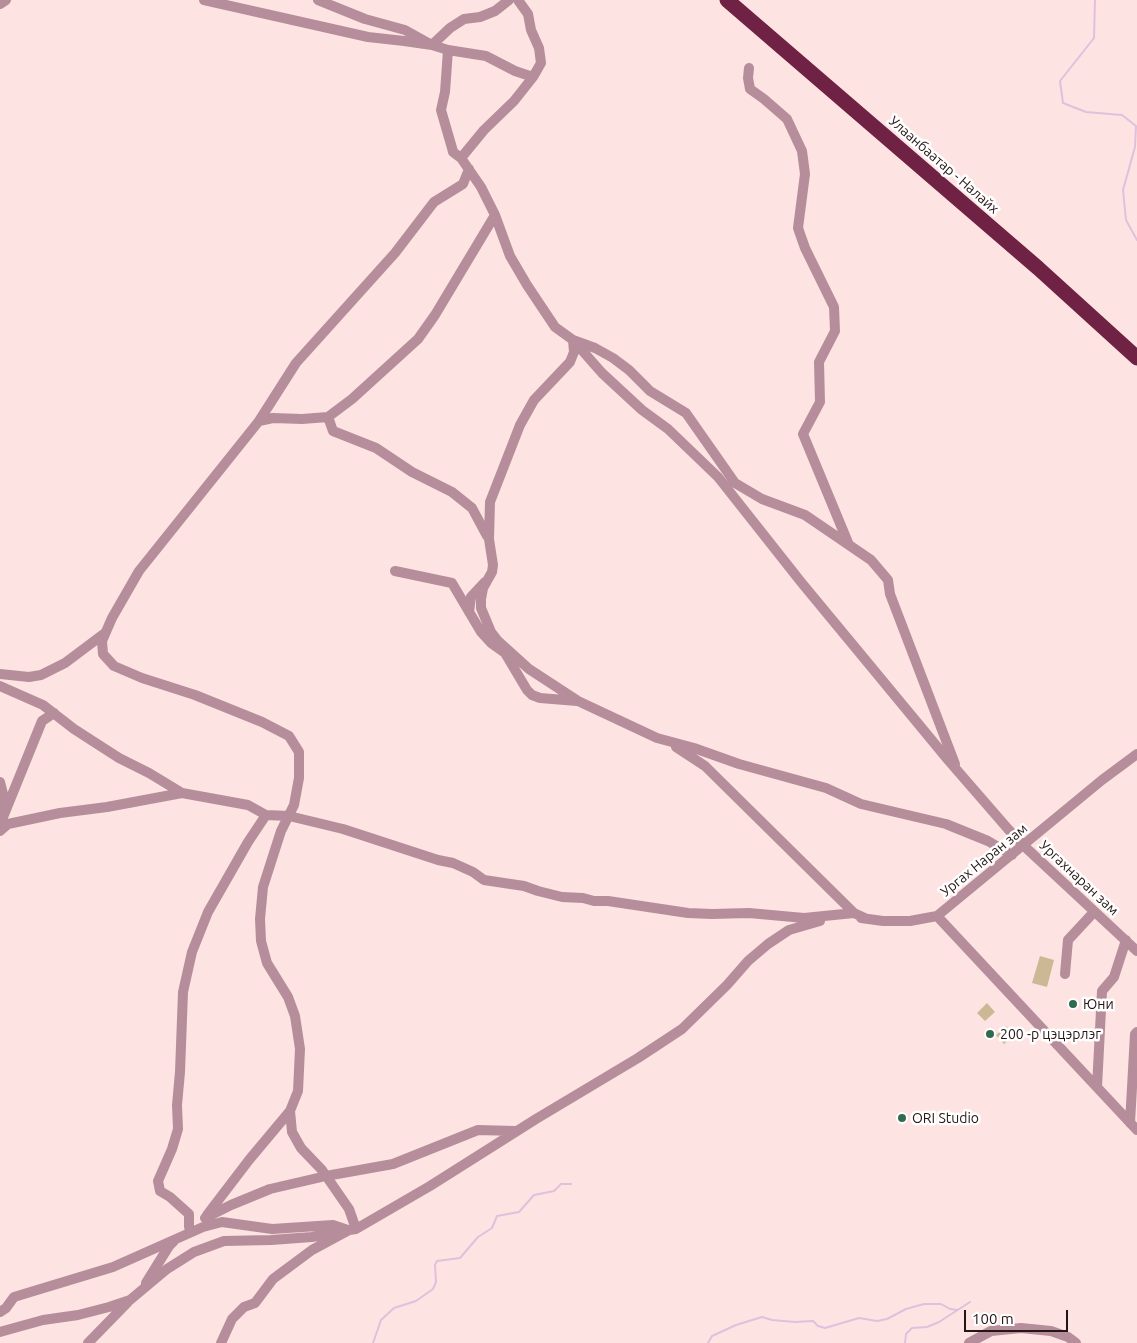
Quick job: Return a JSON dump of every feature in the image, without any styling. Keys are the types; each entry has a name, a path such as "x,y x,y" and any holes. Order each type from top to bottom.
{"highway":[{"name":"Улаанбаатар - Налайх","path":"728,0 1038,268 1137,358"},
{"name":"Улаанбаатар - Налайх","path":"743,0 1100,311 1137,346"}],"street":[{"path":"0,4 6,0"},
{"path":"204,0 368,37 432,45 448,50 486,56 533,77"},
{"path":"318,0 365,19 405,30 432,45"},
{"path":"432,45 450,28 464,19 480,17 495,11 509,0"},
{"path":"461,158 484,130 514,100 533,77 540,63 539,48 531,30 528,14 518,0"},
{"path":"448,50 445,92 441,110 453,152 461,158 481,187 495,215 510,256 526,285 555,327 573,340 595,348 613,358 639,379 650,391 686,413 735,483 762,499 805,515 870,560 888,580 890,594 957,768"},
{"path":"749,68 750,88 787,119 802,151 805,174 798,228 805,248 834,307 834,330 819,362 820,402 803,434 849,545"},
{"path":"205,1218 249,1160 290,1112 298,1091 300,1049 295,1016 288,997 267,963 261,941 260,919 262,887 278,839 294,805 299,778 299,752 290,736 262,722 195,695 142,678 113,666 103,654 102,641 112,618 139,571 259,421 296,363 395,253 434,202 463,184 469,169"},
{"path":"259,421 273,418 302,419 328,416 352,399 418,339 435,315 495,215"},
{"path":"469,612 471,597 492,572 493,564 489,539 490,502 520,425 534,400 570,362 574,352 573,340"},
{"name":"Ургахнаран зам","path":"573,340 642,410 668,429 718,477 801,582 949,761 1023,845 1137,951"},
{"path":"328,416 333,431 376,448 412,472 452,492 472,508 489,539"},
{"path":"395,571 452,583 481,632 491,643 505,653 527,690 532,695 540,698 578,701"},
{"path":"487,579 481,599 481,608 491,632 498,641"},
{"path":"469,612 528,669 578,701 657,738 694,748 739,764 811,783 861,804 946,824 988,841 1012,855"},
{"path":"0,674 29,677 41,675 65,663 106,633"},
{"path":"0,686 43,705 119,758 182,793"},
{"path":"0,825 42,721 54,714"},
{"path":"669,742 705,766 854,913 883,921 910,921 937,916"},
{"name":"Ургах Наран зам","path":"1134,1127 937,916 1137,754"},
{"path":"0,782 5,802 0,825"},
{"path":"0,825 182,793 248,805 266,815 289,816 344,829 438,860 453,863 473,872 484,880 524,886 538,892 562,897 608,901 661,910 712,914 749,913 804,918 854,913"},
{"path":"190,1227 189,1214 170,1197 160,1191 158,1181 178,1129 176,1105 180,1072 182,992 192,952 208,912 248,842 266,815"},
{"path":"1065,974 1068,940 1094,912"},
{"path":"221,1343 232,1319 244,1307 255,1303 273,1280 312,1250 352,1230 463,1166 516,1131 630,1063 682,1029 727,985 748,961 789,930 816,922 845,918 867,918"},
{"path":"1097,1087 1102,991 1114,977 1126,940"},
{"name":"Ургах Наран зам","path":"1134,1127 1135,1034 1137,1032"},
{"path":"290,1112 292,1132 301,1148 326,1176 349,1209 352,1230"},
{"path":"88,1343 148,1281 169,1246 176,1239 190,1227 231,1205 270,1188 393,1164 478,1130 516,1131"},
{"path":"0,1302 113,1267 203,1227 222,1222 272,1229 333,1225 352,1230"},
{"path":"0,1332 43,1320 93,1311 130,1300 167,1269 181,1260 194,1252 224,1241 312,1237 352,1230"},
{"path":"0,1312 6,1308 14,1297"},
{"path":"969,1343 991,1331 1021,1328 1051,1332 1068,1337 1076,1343"}],"shaded area":[{"path":"1040,956 1054,960 1047,987 1032,983"},
{"path":"987,1003 995,1012 985,1021 977,1013"},
{"path":"1006,1026 1014,1035 1004,1044 996,1035"}],"waterway":[{"path":"1095,0 1094,38 1060,81 1063,103 1086,112 1122,115 1136,126 1135,147 1123,190 1126,220 1137,240"},
{"path":"373,1343 381,1320 394,1308 416,1301 433,1289 436,1282 435,1265 437,1261 460,1258 478,1237 492,1228 497,1216 519,1212 534,1195 554,1191 561,1184 571,1184"},
{"path":"905,1343 906,1334 912,1328 927,1327 939,1322 970,1302"},
{"path":"708,1343 712,1336 736,1325 762,1317 795,1322 813,1321 818,1326 825,1328 859,1318 877,1321 887,1319 906,1309 924,1304 941,1304 950,1309 958,1310"}],"place":[{"name":"Юни","path":"1073,1004"},
{"name":"200 -р цэцэрлэг","path":"990,1034"},
{"name":"ORI Studio","path":"902,1118"}]}
